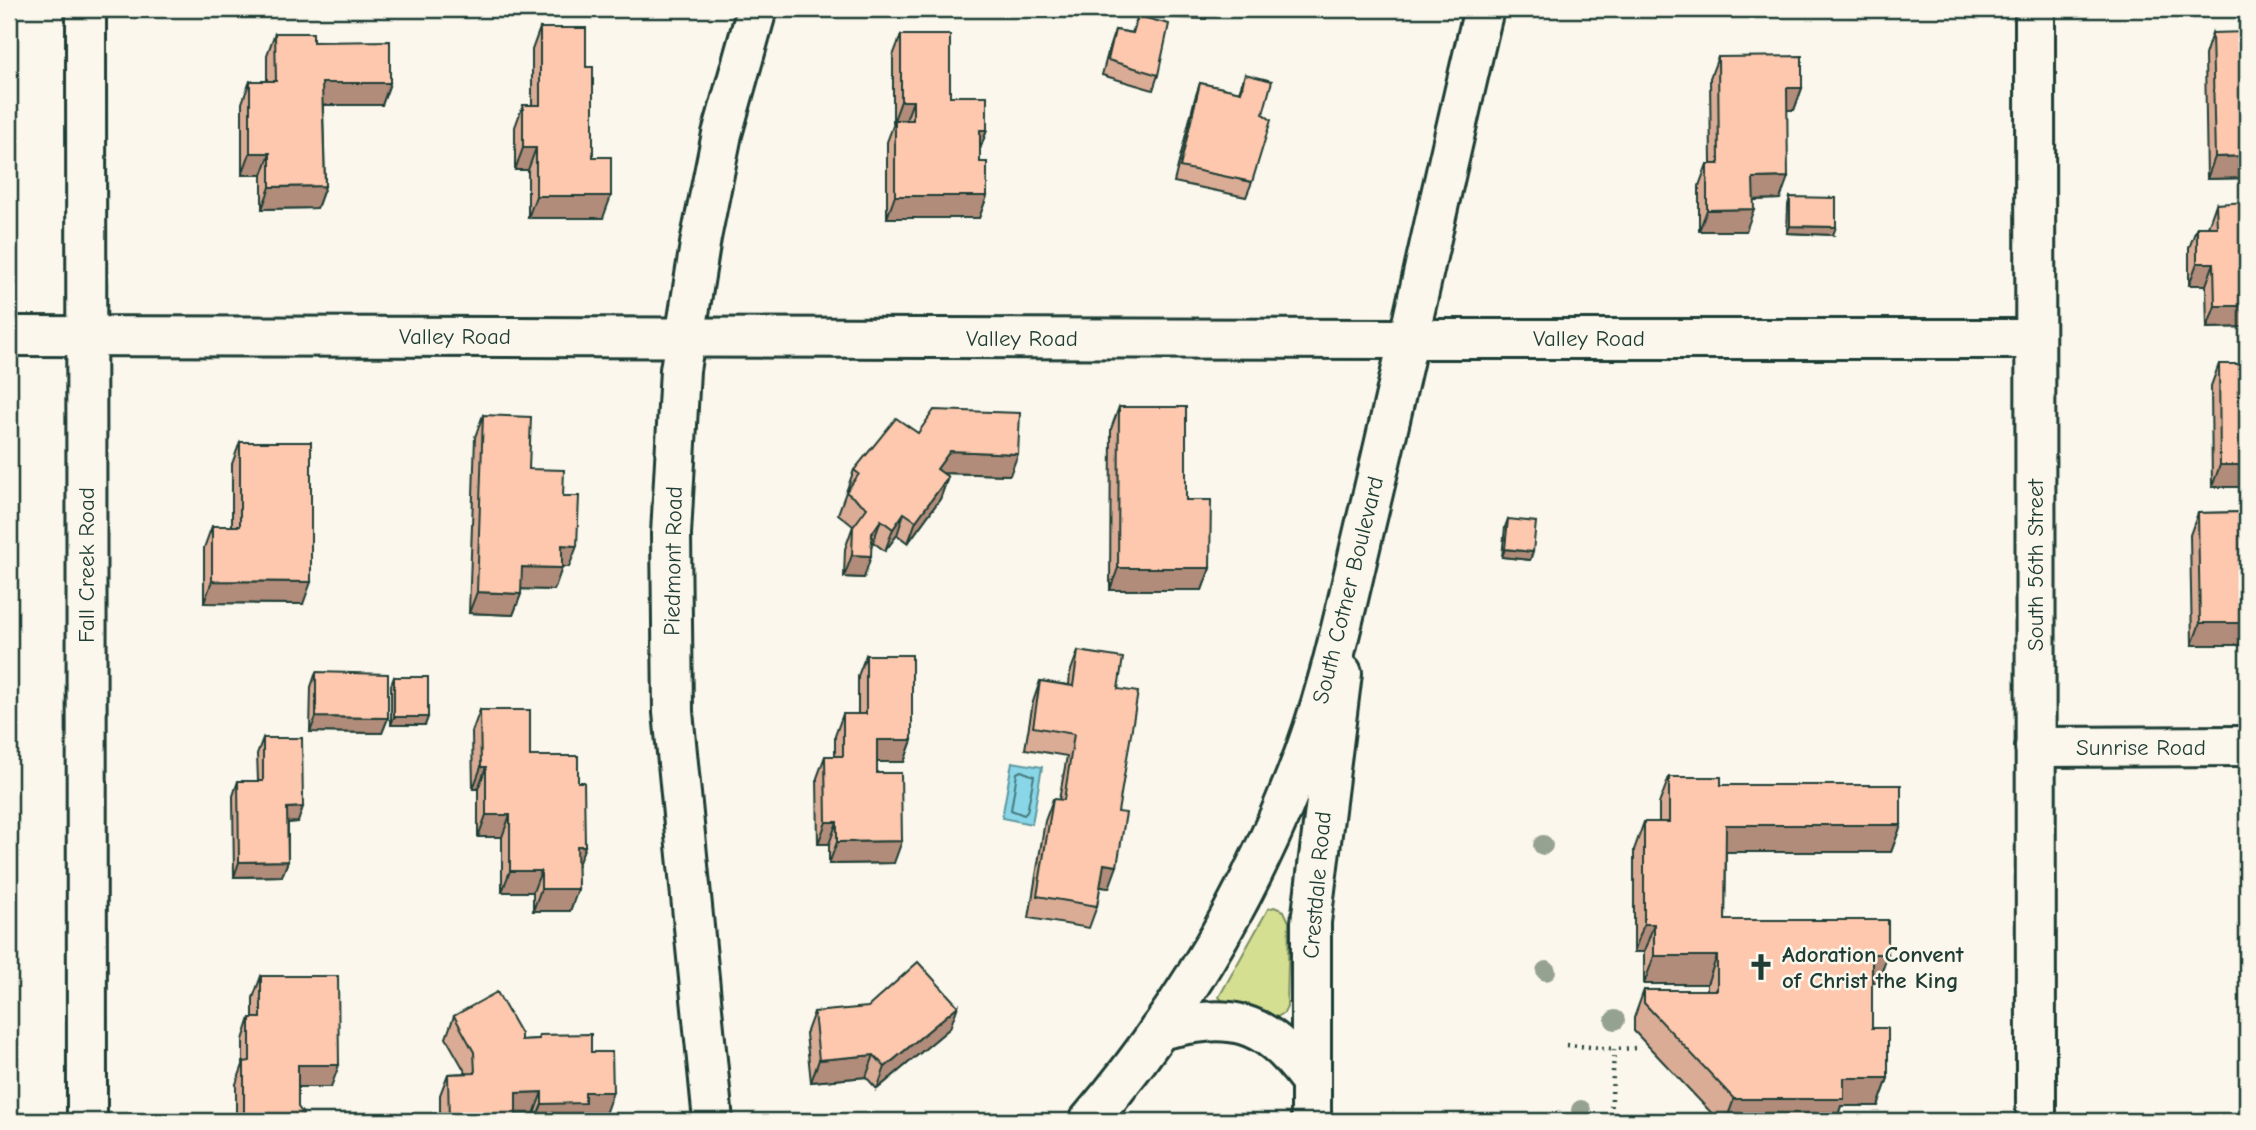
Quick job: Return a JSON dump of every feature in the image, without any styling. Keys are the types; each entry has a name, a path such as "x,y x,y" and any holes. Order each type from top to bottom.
{"street":[{"name":"Fall Creek Road","path":"86,9 87,1121"},
{"name":"Piedmont Road","path":"713,1121 673,712 671,534 680,370 710,185 757,9"},
{"name":"South Cotner Boulevard","path":"1089,1121 1159,1030 1225,926 1272,832 1315,722 1410,339 1484,9"},
{"name":"South 56th Street","path":"2035,9 2036,1121"},
{"name":"Valley Road","path":"9,336 2035,338"},
{"name":"Crestdale Road","path":"1311,1121 1309,1079 1313,894 1343,664 1334,654"},
{"name":"Sunrise Road","path":"2035,747 2247,747"},
{"path":"1159,1030 1203,1020 1246,1025 1269,1036 1290,1054 1309,1079"}],"path":[{"path":"1567,1045 1637,1048"},
{"path":"1611,1121 1614,1049"}],"green space":[{"path":"1274,907 1284,911 1289,922 1287,1007 1284,1013 1275,1018 1228,1003 1219,997 1268,909"}],"water":[{"path":"1012,762 1042,767 1032,824 1002,818"}],"building":[{"path":"1138,16 1169,24 1158,75 1108,60 1115,30 1133,33"},
{"path":"540,28 586,28 586,67 593,67 593,157 611,157 611,196 536,196 536,148 523,148 523,105 540,105"},
{"path":"2247,32 2247,156 2215,157 2212,33"},
{"path":"275,33 313,33 313,42 390,41 390,83 322,83 325,186 270,187 270,153 250,153 250,81 276,81"},
{"path":"901,35 950,35 950,96 987,96 987,130 980,130 980,162 987,162 987,196 895,196 895,120 913,120 913,101 901,101"},
{"path":"1802,56 1802,88 1787,88 1788,177 1753,178 1754,209 1707,210 1707,164 1719,164 1718,57"},
{"path":"1245,74 1272,81 1263,114 1271,120 1252,182 1180,167 1200,83 1241,92"},
{"path":"1790,197 1836,198 1836,227 1790,226"},
{"path":"2247,202 2247,306 2215,306 2214,263 2197,263 2197,227 2217,227 2216,204"},
{"path":"2219,364 2247,364 2247,465 2220,465"},
{"path":"1119,407 1186,407 1186,500 1211,500 1210,568 1118,568"},
{"path":"934,410 1020,413 1018,454 950,451 937,469 948,477 916,521 904,513 893,529 881,520 872,533 871,556 852,555 853,527 867,508 846,492 859,474 854,470 896,418 918,433"},
{"path":"483,415 531,417 529,469 564,470 563,496 579,496 577,546 562,545 562,568 522,567 521,594 477,592"},
{"path":"240,442 311,442 311,582 212,581 212,526 240,526"},
{"path":"2247,512 2247,623 2200,623 2198,513"},
{"path":"1508,519 1536,522 1533,552 1505,549"},
{"path":"1078,651 1123,658 1118,689 1138,692 1118,812 1126,813 1117,866 1104,864 1097,906 1037,896 1053,799 1064,800 1074,734 1033,727 1040,681 1073,686"},
{"path":"866,655 912,655 912,740 877,740 877,773 901,773 902,841 837,842 837,822 826,822 825,756 843,756 843,714 866,714"},
{"path":"316,672 388,674 388,718 316,717"},
{"path":"394,677 428,677 428,717 394,717"},
{"path":"480,710 530,710 530,756 578,756 578,782 584,782 585,846 577,846 578,889 541,889 541,871 510,871 510,815 486,815 486,767 481,767"},
{"path":"263,738 302,738 303,807 287,808 288,861 239,862 238,781 263,781"},
{"name":"Adoration Convent of Christ the King","path":"1669,777 1721,777 1721,785 1901,785 1901,825 1726,825 1725,920 1888,920 1888,954 1872,954 1872,1028 1888,1028 1888,1078 1844,1078 1844,1099 1734,1099 1644,1003 1644,990 1717,990 1717,956 1654,956 1654,924 1644,924 1644,822 1669,822"},
{"path":"918,962 958,1006 885,1067 874,1055 819,1060 814,1012 868,1007"},
{"path":"261,976 338,976 339,1065 298,1065 298,1107 303,1114 301,1121 244,1121 244,1062 250,1061 250,1018 261,1018"},
{"path":"497,992 521,1034 521,1040 539,1039 539,1035 591,1034 591,1052 612,1052 613,1092 585,1092 585,1103 542,1104 542,1092 516,1093 516,1121 449,1121 448,1074 475,1073 474,1052 454,1016"}],"place":[{"name":"Adoration Convent of Christ the King","path":"1761,967"}]}
